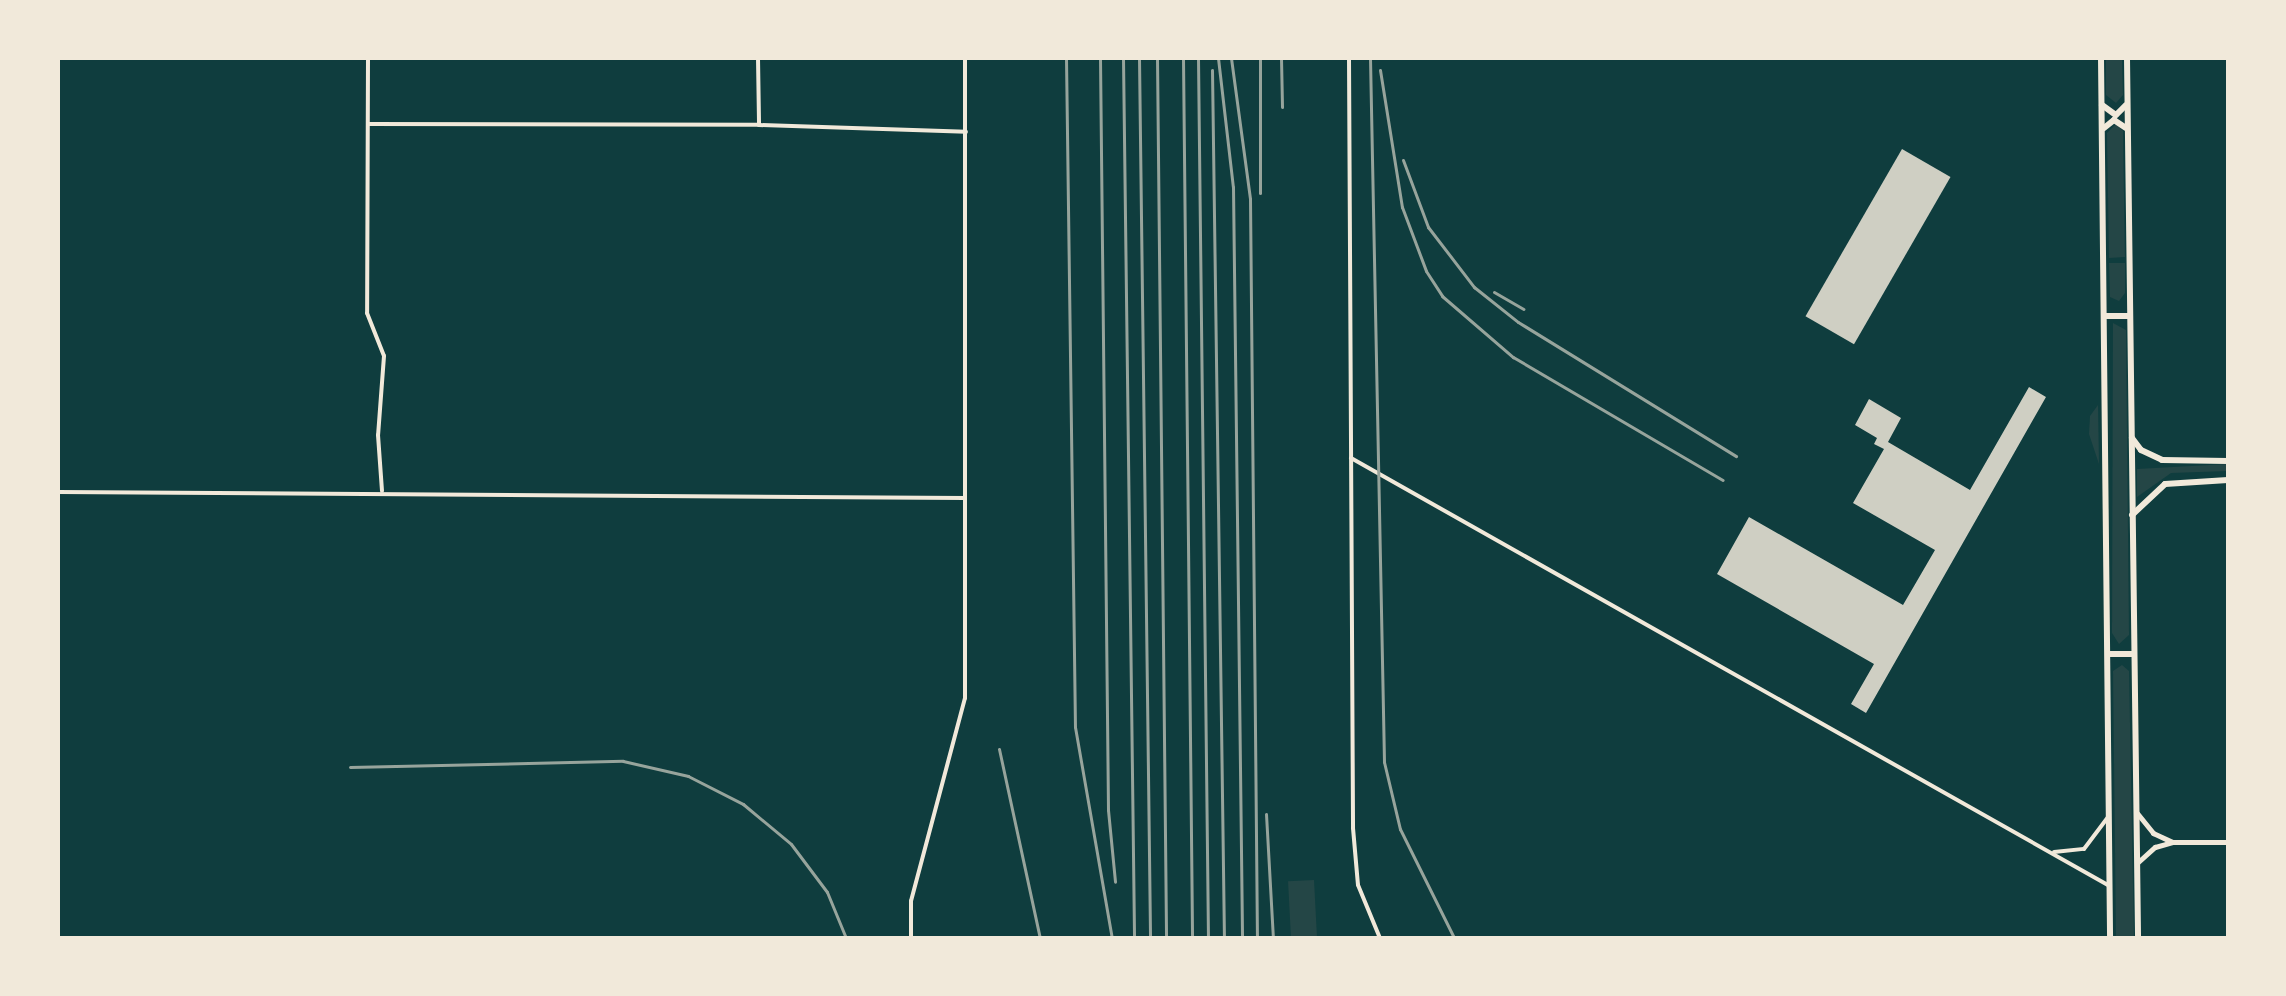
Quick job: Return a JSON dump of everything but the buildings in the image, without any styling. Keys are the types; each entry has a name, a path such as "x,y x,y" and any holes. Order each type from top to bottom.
{"main road":[{"path":"2101,58 2110,938"},
{"path":"2127,58 2138,938"},
{"path":"2102,105 2116,115 2128,103"},
{"path":"2102,134 2114,120 2128,131"},
{"path":"2104,316 2130,316"},
{"path":"2131,437 2141,450 2162,460 2228,461"},
{"path":"2132,515 2165,484 2228,480"},
{"path":"2108,654 2134,654"}],"street":[{"path":"368,58 367,313 384,356 378,435 382,491"},
{"path":"758,58 759,125"},
{"path":"911,938 911,901 947,752 965,698 965,58"},
{"path":"1349,58 1354,858 1366,908 1380,938"},
{"path":"369,124 759,125 966,132"},
{"path":"1351,458 2109,886"},
{"path":"58,492 382,491 965,498"},
{"path":"2135,809 2143,824 2172,842"},
{"path":"2053,852 2084,849 2109,815"},
{"path":"2137,864 2155,847 2172,842 2228,842"}],"shaded area":[{"path":"2106,58 2122,58 2123,95 2116,103 2106,95"},
{"path":"2116,124 2123,131 2125,257 2109,258 2107,133"},
{"path":"2109,263 2125,263 2125,293 2119,301 2110,297"},
{"path":"2113,323 2126,330 2129,635 2119,644 2112,633"},
{"path":"2098,405 2099,464 2089,434 2090,416"},
{"path":"2228,464 2228,471 2171,473 2137,497 2137,469"},
{"path":"2122,665 2129,671 2134,938 2116,938 2113,671"},
{"path":"1314,880 1317,938 1291,938 1288,881"}],"railway":[{"path":"1066,58 1075,727 1112,938"},
{"path":"1100,58 1108,810 1115,882"},
{"path":"1123,58 1134,938"},
{"path":"1139,58 1150,938"},
{"path":"1157,58 1166,938"},
{"path":"1183,58 1192,938"},
{"path":"1198,58 1208,938"},
{"path":"1218,58 1233,187 1242,938"},
{"path":"1231,58 1250,199 1257,938"},
{"path":"1260,58 1260,193"},
{"path":"1281,58 1282,107"},
{"path":"1370,58 1384,762 1400,829 1454,938"},
{"path":"1212,70 1224,938"},
{"path":"1380,70 1402,207 1426,271 1442,296 1513,357 1723,480"},
{"path":"1403,160 1428,227 1474,287 1518,322 1736,456"},
{"path":"1494,292 1524,309"},
{"path":"999,749 1040,938"},
{"path":"350,767 623,761 688,776 743,804 791,844 827,892 846,938"},
{"path":"1266,814 1273,938"}]}
